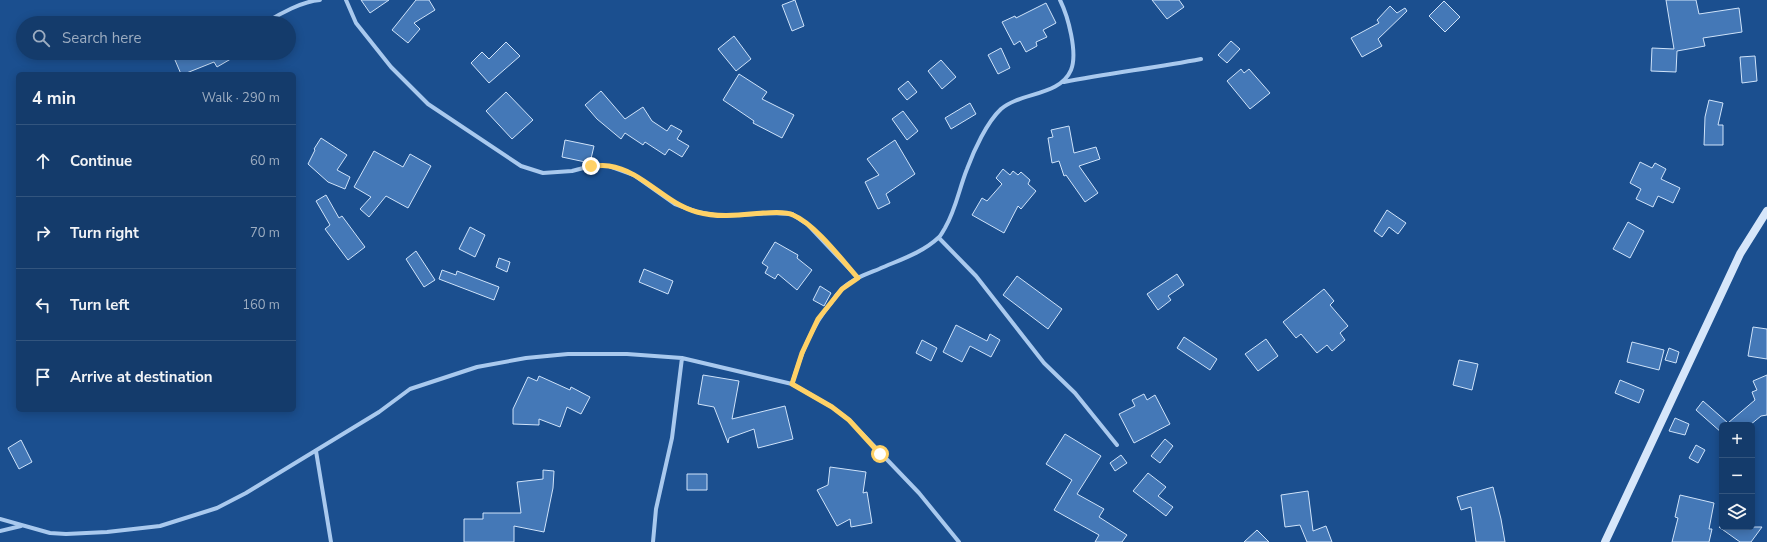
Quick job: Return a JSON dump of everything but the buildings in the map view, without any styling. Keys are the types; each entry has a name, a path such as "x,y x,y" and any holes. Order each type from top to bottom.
{"street":[{"path":"277,16 312,0 320,0"},
{"path":"346,0 356,23 391,67 428,104 521,166 543,173 572,171 591,166 609,166 634,174 675,204 697,212 720,216 772,213 792,214 807,224 829,245 858,278"},
{"path":"1060,0 1071,35 1074,57 1071,70 1063,82"},
{"path":"792,384 802,353 818,319 842,289 858,278 913,254 939,238 957,204 967,169 989,124 1001,109 1012,101 1047,90 1063,82 1094,76 1155,68 1201,59"},
{"path":"1605,542 1740,254 1767,211"},
{"path":"939,238 976,276 1044,363 1075,393 1117,445"},
{"path":"0,519 50,533 66,534 107,532 160,526 217,508 246,493 379,412 410,389 477,367 526,358 568,354 627,354 682,358 792,384 832,407 849,420 919,493 959,542"},
{"path":"654,542 656,509 672,438 682,358"},
{"path":"316,451 331,542"},
{"path":"0,531 21,526"}],"route":[{"path":"591,166 609,166 634,174 675,204 697,212 720,216 772,213 792,214 807,224 829,245 858,278 842,289 818,319 802,353 792,384 832,407 849,420 880,454"}]}
